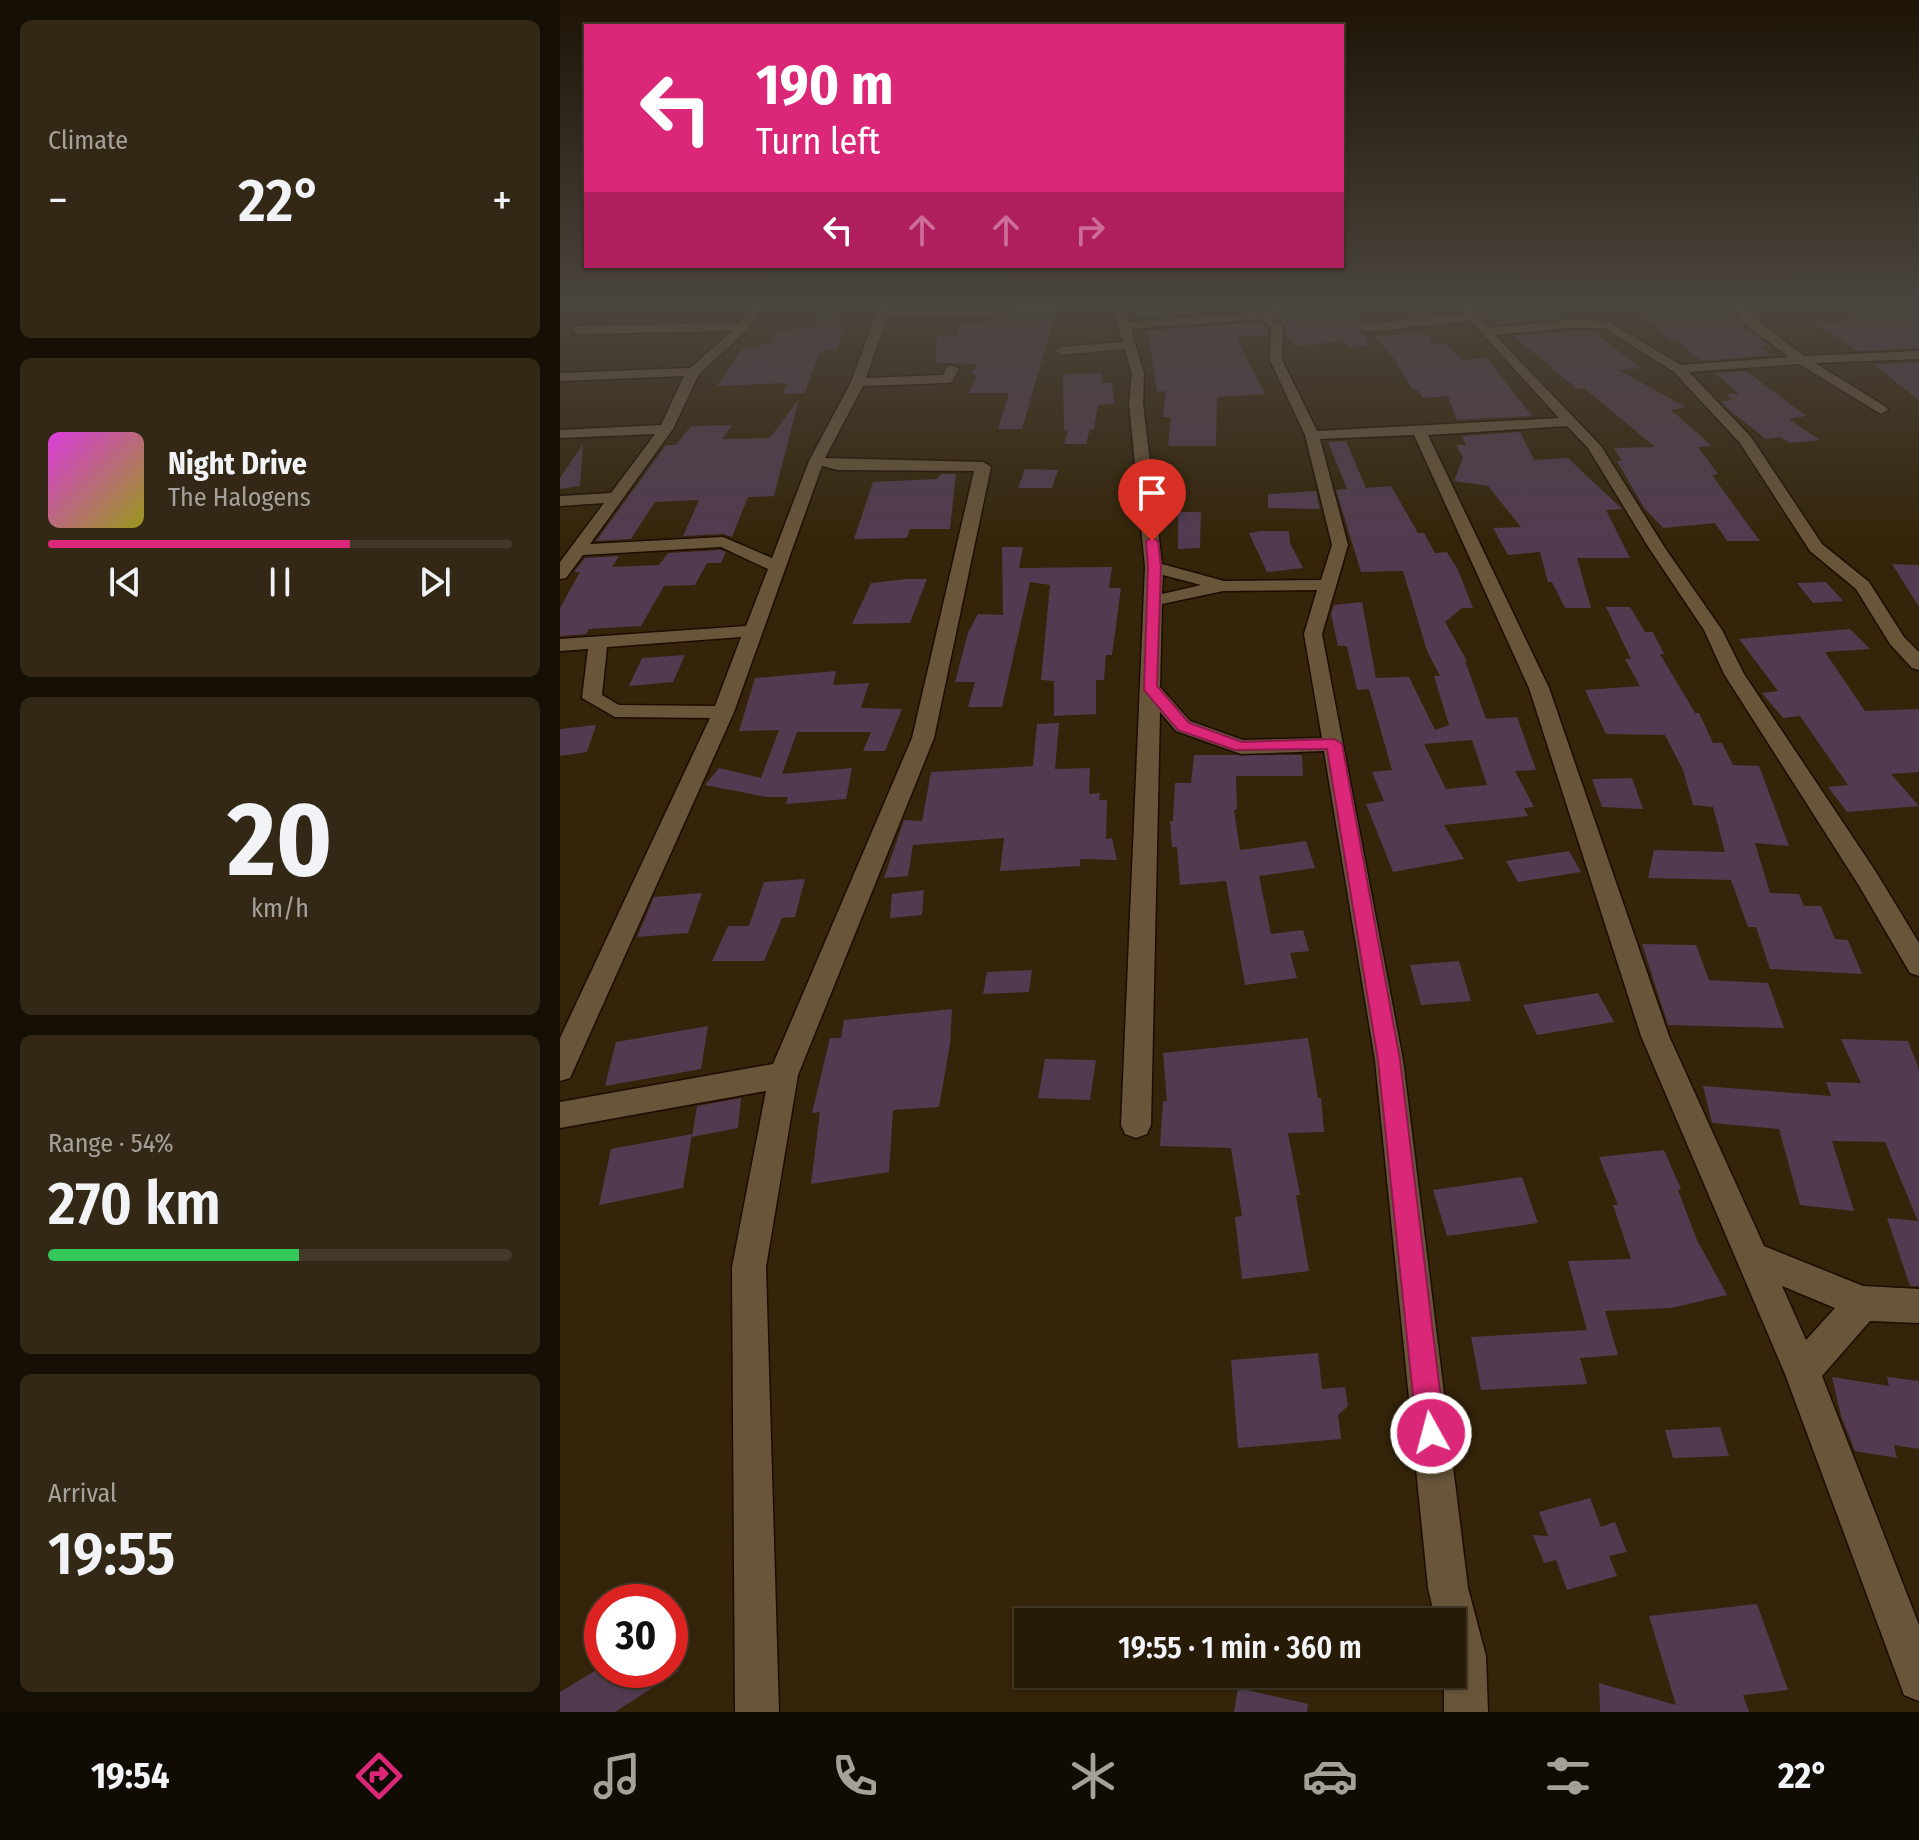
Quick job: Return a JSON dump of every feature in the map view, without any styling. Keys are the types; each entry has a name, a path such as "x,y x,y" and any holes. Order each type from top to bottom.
{"street":[{"path":"560,574 666,429 688,383"},
{"path":"560,1069 724,712 816,461 858,383"},
{"path":"1136,1125 1154,567 1136,403 1137,383"},
{"path":"1287,383 1312,435 1340,545 1313,634 1389,1060 1448,1588 1465,1656 1466,1712"},
{"path":"1536,383 1594,446 1657,548 1713,630 1734,674 1867,878 1919,966"},
{"path":"1692,383 1746,440 1816,547 1863,586 1897,640 1919,664"},
{"path":"1837,383 1881,410"},
{"path":"1312,435 1572,421"},
{"path":"560,434 666,429"},
{"path":"1419,431 1539,688 1655,1036 1802,1371 1919,1680"},
{"path":"757,1712 749,1267 783,1075 923,738 983,467 838,465 816,461"},
{"path":"560,501 617,497"},
{"path":"578,550 723,542 776,566"},
{"path":"1154,567 1224,586"},
{"path":"1153,601 1224,586 1327,585"},
{"path":"560,645 752,631"},
{"path":"598,642 592,698 615,711 724,712"},
{"path":"1149,687 1183,726 1241,747 1334,744"},
{"path":"560,1115 783,1075"},
{"path":"1752,1257 1863,1303 1919,1306"},
{"path":"1802,1371 1863,1303"}],"building":[{"path":"719,383 809,383 805,393 783,394 787,383 717,386"},
{"path":"974,383 1035,383 1022,429 998,429 1009,393 969,393"},
{"path":"1063,383 1112,383 1114,404 1098,405 1094,429 1090,429 1086,444 1064,444 1068,430 1064,430"},
{"path":"1156,383 1259,383 1265,394 1217,397 1216,446 1168,446 1171,417 1163,417 1166,391 1157,392"},
{"path":"1409,383 1506,383 1532,416 1457,420 1448,396 1423,398 1417,390 1413,390"},
{"path":"1570,383 1642,383 1686,407 1671,410 1712,446 1698,447 1718,474 1712,475 1760,541 1727,541 1715,523 1663,528 1644,508 1617,461 1622,461 1614,448 1655,447 1584,388 1577,389"},
{"path":"1726,383 1762,383 1806,416 1789,419 1820,440 1790,443 1780,437 1766,439 1721,401 1733,400 1726,394 1739,394"},
{"path":"1897,383 1919,383 1919,400"},
{"path":"799,399 774,496 748,497 732,537 723,534 683,536 699,500 655,502 631,539 596,541 666,445 676,445 691,426 732,425 722,439 770,438"},
{"path":"1520,432 1534,460 1568,458 1622,509 1606,510 1630,558 1577,558 1591,608 1565,608 1552,582 1548,582 1540,552 1508,555 1493,528 1521,527 1488,486 1454,481 1463,458 1456,445 1466,445 1462,436"},
{"path":"1346,441 1366,488 1391,486 1418,533 1424,533 1435,553 1447,552 1473,608 1462,608 1445,622 1467,661 1486,719 1517,717 1536,770 1515,771 1534,807 1524,808 1528,816 1444,825 1464,859 1393,872 1366,804 1384,801 1372,772 1392,770 1369,689 1357,690 1347,646 1338,646 1331,614 1334,605 1362,602 1376,678 1409,677 1435,730 1449,725 1434,676 1440,676 1427,651 1403,571 1361,572 1336,490 1347,489 1328,442","holes":["1472,740 1487,785 1446,789 1424,744"]},
{"path":"583,444 580,486 560,489 560,478"},
{"path":"1025,469 1058,470 1052,488 1018,488"},
{"path":"941,474 956,474 950,529 910,529 907,538 854,539 873,482 937,479"},
{"path":"1316,491 1320,509 1268,508 1268,494"},
{"path":"1178,512 1201,512 1200,548 1178,549"},
{"path":"1289,531 1290,543 1303,568 1267,572 1249,533"},
{"path":"1002,547 1023,547 1019,568 1112,567 1109,588 1121,588 1112,655 1106,655 1104,680 1096,680 1096,714 1054,716 1054,681 1041,680 1050,585 1030,582 1002,707 968,707 975,682 955,682 968,633 978,614 1003,615"},
{"path":"726,552 721,563 707,563 695,585 664,586 641,626 589,629 586,634 560,636 560,608 580,572 574,572 585,558 619,556 612,567 659,565 668,553"},
{"path":"1892,564 1919,565 1919,607"},
{"path":"927,579 910,623 852,624 871,583"},
{"path":"1826,582 1843,601 1813,603 1797,583"},
{"path":"1606,607 1630,607 1645,632 1653,632 1664,654 1660,654 1695,713 1699,713 1713,743 1722,743 1733,765 1759,766 1789,846 1755,843 1770,893 1799,894 1804,906 1821,906 1835,939 1848,940 1862,974 1770,969 1756,927 1748,927 1731,880 1648,878 1654,850 1725,852 1713,807 1693,805 1683,770 1665,735 1606,734 1585,690 1640,686 1625,659 1631,659"},
{"path":"1850,629 1870,649 1825,652 1865,711 1919,709 1919,772 1891,774 1919,806 1847,812 1828,787 1848,785 1800,716 1783,718 1762,693 1778,691 1739,639"},
{"path":"685,655 673,682 629,686 642,658"},
{"path":"836,671 833,685 869,683 861,708 902,709 885,751 863,751 871,732 797,732 782,774 852,768 846,799 786,804 788,797 766,797 705,785 719,768 761,778 779,730 739,731 755,678"},
{"path":"1059,723 1055,769 1090,768 1089,794 1100,793 1099,800 1107,800 1106,839 1112,838 1117,860 1080,859 1080,866 1000,871 1004,838 913,845 908,876 884,878 904,820 922,821 931,772 1033,766 1037,724"},
{"path":"596,725 587,752 560,756 560,729"},
{"path":"1194,755 1302,755 1303,776 1236,776 1237,809 1234,810 1240,850 1306,841 1315,868 1259,876 1271,934 1303,930 1309,951 1290,953 1297,978 1245,985 1226,881 1180,885 1177,847 1172,847 1170,821 1173,821 1175,783 1191,783"},
{"path":"1632,778 1643,809 1602,807 1592,779"},
{"path":"1569,851 1581,872 1518,882 1506,861"},
{"path":"805,879 795,917 782,918 764,961 712,961 728,926 749,926 764,882"},
{"path":"924,890 922,915 890,918 892,894"},
{"path":"702,893 688,933 637,937 654,897"},
{"path":"1642,944 1696,945 1709,980 1768,983 1784,1028 1668,1025"},
{"path":"1459,961 1471,1001 1421,1005 1410,965"},
{"path":"1032,970 1029,992 983,994 987,972"},
{"path":"1598,993 1614,1022 1537,1035 1523,1005"},
{"path":"952,1009 950,1044 939,1107 893,1110 889,1172 811,1184 820,1112 812,1113 830,1038 841,1038 844,1020"},
{"path":"708,1026 701,1069 605,1086 616,1042"},
{"path":"1308,1038 1318,1098 1321,1098 1324,1132 1288,1133 1300,1195 1296,1195 1309,1271 1242,1279 1235,1217 1242,1216 1231,1148 1160,1146 1163,1101 1167,1101 1163,1053"},
{"path":"1841,1039 1908,1041 1919,1069 1919,1286 1910,1286 1887,1218 1918,1221 1885,1142 1832,1141 1854,1211 1800,1205 1779,1129 1712,1123 1703,1086 1831,1096 1826,1082 1861,1083"},
{"path":"1045,1059 1096,1060 1090,1100 1038,1098"},
{"path":"741,1098 738,1128 692,1137 697,1106"},
{"path":"692,1134 683,1188 599,1205 611,1149"},
{"path":"1664,1150 1681,1189 1678,1190 1697,1240 1727,1295 1671,1308 1605,1311 1618,1355 1580,1358 1587,1384 1481,1390 1471,1337 1587,1330 1568,1261 1631,1259 1613,1205 1618,1205 1599,1157"},
{"path":"1522,1177 1538,1223 1447,1236 1433,1190"},
{"path":"1318,1353 1322,1389 1345,1387 1348,1406 1338,1415 1341,1439 1238,1448 1231,1360"},
{"path":"1832,1377 1889,1386 1887,1377 1919,1381 1919,1449 1894,1445 1897,1458 1855,1451 1841,1416"},
{"path":"1720,1427 1729,1456 1673,1458 1665,1430"},
{"path":"1590,1498 1601,1527 1615,1522 1627,1552 1609,1556 1617,1576 1567,1590 1556,1560 1544,1563 1533,1535 1548,1536 1539,1512"},
{"path":"1757,1604 1788,1690 1743,1695 1749,1712 1600,1712 1599,1683 1676,1705 1649,1616"},
{"path":"584,1677 584,1688 652,1688 615,1712 560,1712 560,1692"},
{"path":"1238,1688 1308,1704 1307,1712 1234,1712"}],"route":[{"path":"1152,541 1154,567 1149,687 1183,726 1241,747 1334,744 1389,1060 1431,1433"}]}
